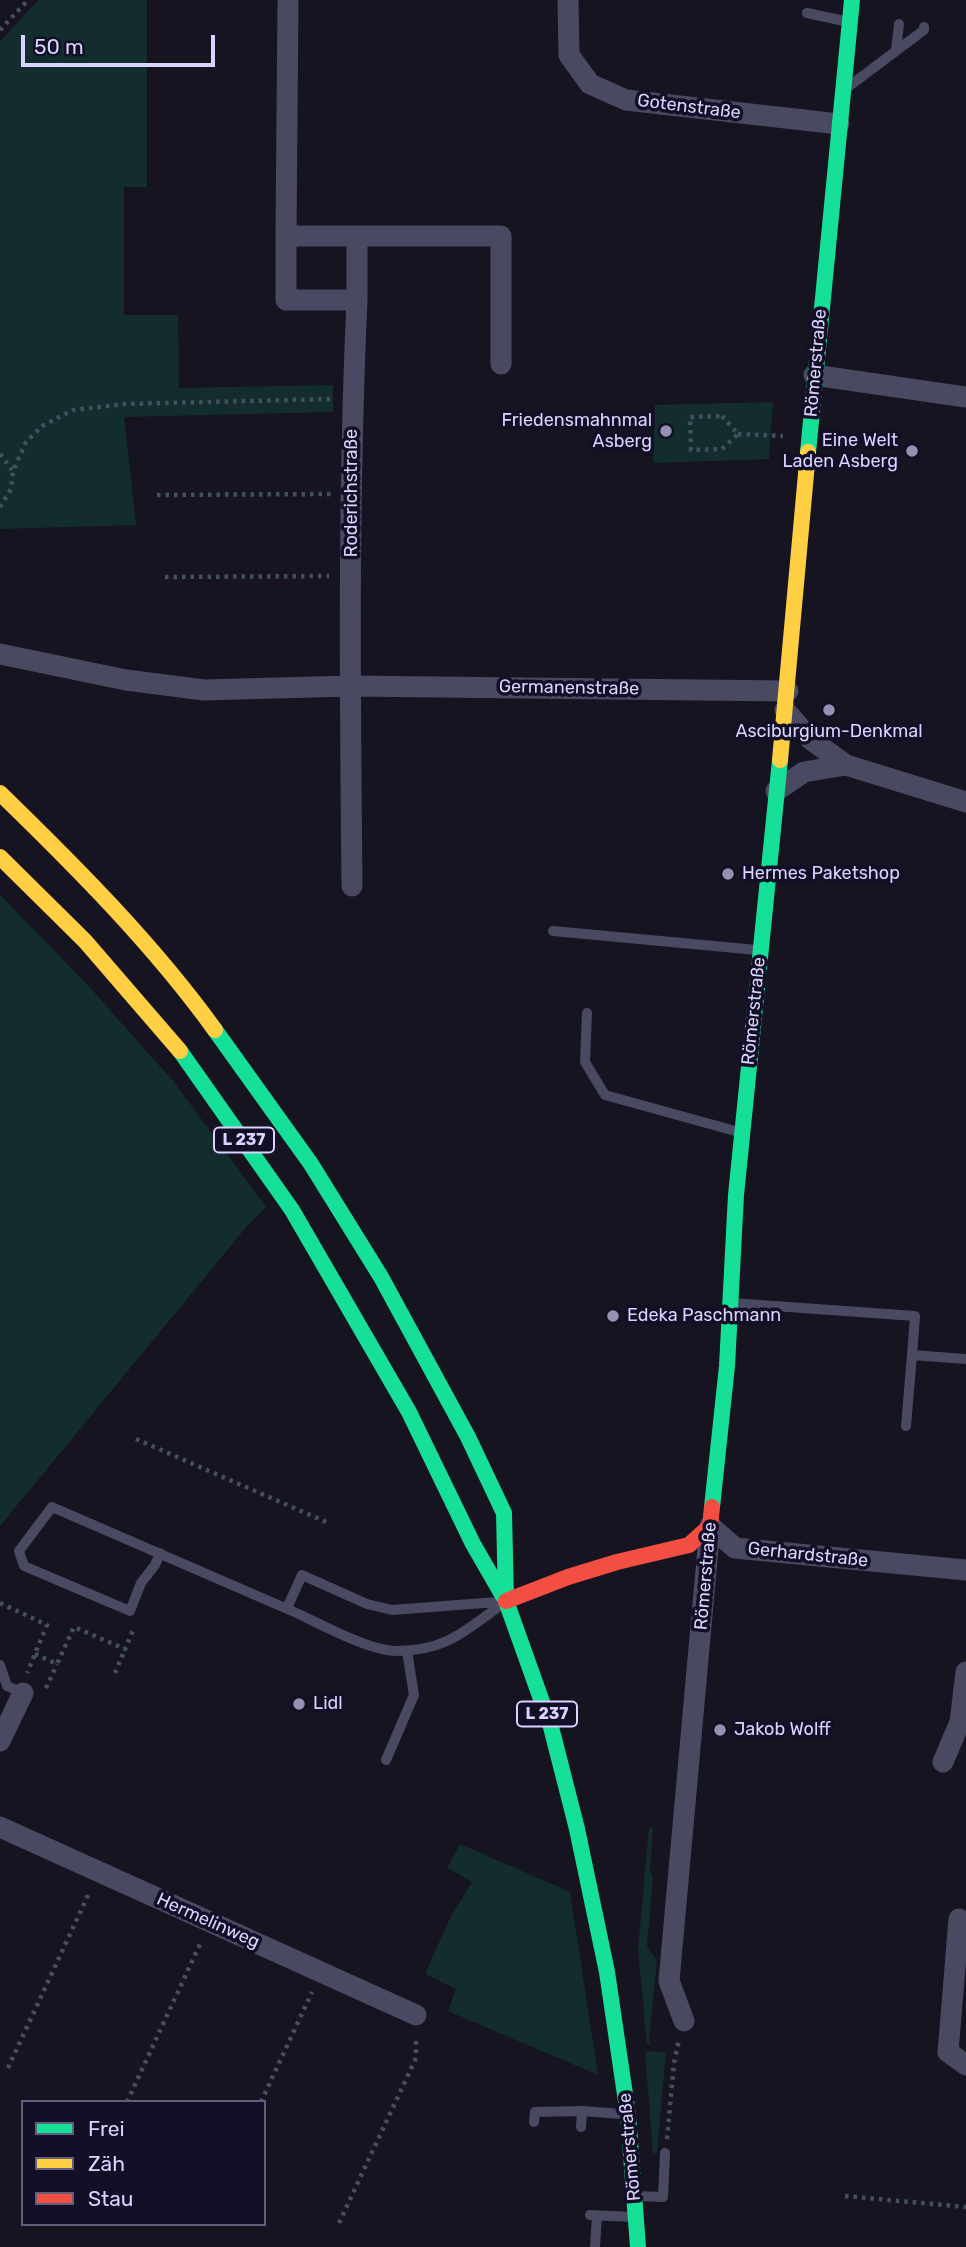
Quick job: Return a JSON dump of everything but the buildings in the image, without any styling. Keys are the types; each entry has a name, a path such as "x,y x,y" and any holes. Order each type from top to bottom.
{"main road":[{"name":"Römerstraße","path":"710,1526 727,1366 742,1133 787,700 808,437 852,0"},
{"name":"L 237","path":"0,793 57,847 134,931 272,1108 318,1175 381,1277 468,1437 504,1513 506,1601"},
{"name":"L 237","path":"0,857 85,941 126,987 176,1046 261,1164 292,1210 409,1412 473,1544 506,1601"},
{"path":"506,1601 617,1562 689,1545 710,1526"},
{"name":"Römerstraße","path":"506,1601 551,1727 578,1829 607,1972 628,2115 638,2247"}],"street":[{"path":"288,0 286,300 357,300"},
{"name":"Gotenstraße","path":"568,0 569,55 590,84 626,100 839,124"},
{"path":"286,236 501,236 501,364"},
{"name":"Roderichstraße","path":"350,686 352,398 357,236"},
{"path":"814,375 966,397"},
{"name":"Germanenstraße","path":"0,654 126,680 204,690 350,686 787,700"},
{"path":"350,686 352,886"},
{"path":"787,700 810,739 846,765 966,802"},
{"path":"776,791 804,772 846,765"},
{"name":"Gerhardstraße","path":"710,1526 735,1548 966,1570"},
{"name":"Römerstraße","path":"684,2021 669,1981 710,1526"},
{"path":"943,1762 960,1722 966,1672"},
{"path":"0,1741 23,1693"},
{"name":"Hermelinweg","path":"0,1827 416,2015"},
{"path":"959,1919 948,2052 966,2065"}],"lane":[{"path":"807,13 850,22"},
{"path":"896,50 899,24"},
{"path":"843,91 924,30 924,27"},
{"path":"553,931 760,950"},
{"path":"587,1013 584,1062 605,1095 742,1133"},
{"path":"729,1303 915,1316 906,1426"},
{"path":"912,1355 966,1359"},
{"path":"160,1553 155,1565 141,1583 130,1611 24,1566 19,1551 52,1507 160,1553 287,1608 377,1648 392,1651 450,1642 506,1601"},
{"path":"287,1608 302,1576 367,1604 392,1609 506,1601"},
{"path":"386,1760 414,1695 407,1650"},
{"path":"0,1665 7,1686 23,1693"},
{"path":"534,2122 535,2112 582,2111 628,2115"},
{"path":"581,2127 582,2111"},
{"path":"636,2196 663,2197 665,2153"},
{"path":"595,2247 594,2215 636,2217"}],"path":[{"path":"0,30 28,0"},
{"path":"0,507 10,489 13,471 26,442 41,426 74,410 125,404 352,398"},
{"path":"737,434 722,416 690,417 691,450 722,449 737,434 808,437"},
{"path":"0,454 13,471"},
{"path":"157,495 353,494"},
{"path":"166,577 351,576"},
{"path":"136,1439 326,1521"},
{"path":"0,1603 47,1625 24,1680 23,1693"},
{"path":"115,1673 140,1615 130,1611"},
{"path":"35,1654 57,1664 74,1627 125,1649"},
{"path":"8,2068 99,1871"},
{"path":"128,2100 211,1922"},
{"path":"262,2100 322,1972"},
{"path":"340,2223 416,2058 416,2015"},
{"path":"665,2153 674,2063 684,2021"},
{"path":"845,2196 966,2207"}],"green space":[{"path":"38,0 147,0 147,187 124,187 124,315 178,315 179,388 333,385 333,412 124,417 136,525 0,529 0,42"},
{"path":"773,402 769,459 653,463 655,405"},
{"path":"0,895 85,982 174,1082 266,1207 248,1225 0,1526"},
{"path":"653,1827 650,1870 653,1878 647,1946 657,1961 649,2041 651,2045 647,2044 638,1950 649,1828"},
{"path":"460,1844 570,1892 598,2075 448,2011 456,1989 425,1974 450,1918 472,1882 447,1868"},
{"path":"645,2051 666,2052 657,2153 653,2153"}],"traffic: fast":[{"path":"808,452 852,0"},
{"path":"712,1507 727,1366 736,1195 780,760"},
{"path":"215,1030 311,1164 381,1277 468,1437 504,1513 506,1601"},
{"path":"180,1051 292,1210 409,1412 473,1544 503,1596"},
{"path":"506,1601 551,1727 577,1829 607,1972 628,2115 638,2247"}],"traffic: slow":[{"path":"780,760 808,452"},
{"path":"0,793 140,937 215,1030"},
{"path":"0,857 85,941 180,1051"}],"traffic: jam":[{"path":"506,1601 617,1562 689,1545 710,1526 712,1507"}],"place":[{"name":"Friedensmahnmal Asberg","path":"666,431"},
{"name":"Eine Welt Laden Asberg","path":"912,451"},
{"name":"Asciburgium-Denkmal","path":"829,710"},
{"name":"Hermes Paketshop","path":"728,874"},
{"name":"Edeka Paschmann","path":"613,1316"},
{"name":"Lidl","path":"299,1704"},
{"name":"Jakob Wolff","path":"720,1730"}]}
